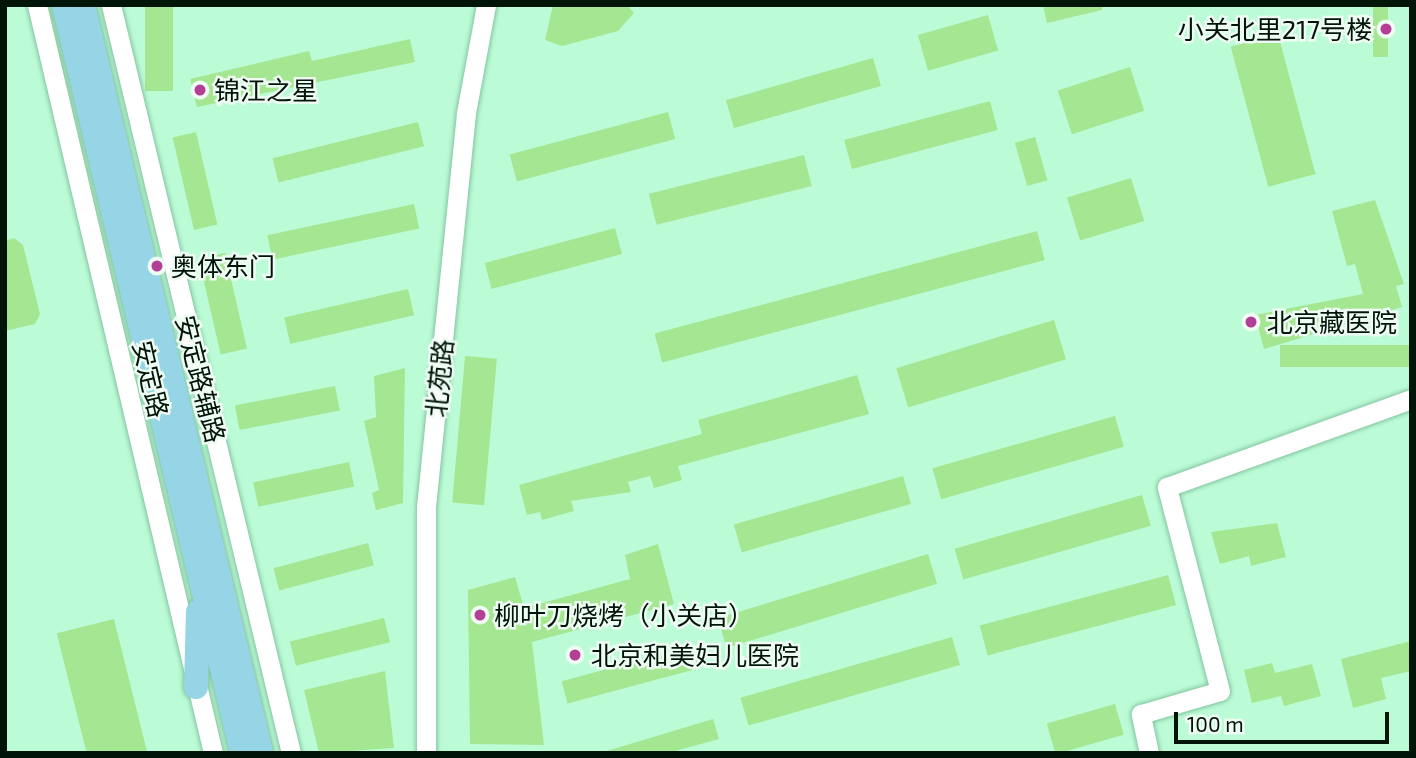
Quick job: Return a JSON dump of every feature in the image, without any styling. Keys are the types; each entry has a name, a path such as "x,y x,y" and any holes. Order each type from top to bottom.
{"main road":[{"name":"安定路","path":"64,5 199,584 242,753"},
{"name":"安定路","path":"83,5 261,753"},
{"path":"196,687 199,584"}],"street":[{"path":"37,5 213,753"},
{"name":"安定路辅路","path":"111,5 291,753"},
{"name":"北苑路","path":"426,753 426,507 466,113 485,5"},
{"name":"安定路","path":"106,103 121,48"},
{"path":"1149,753 1140,715 1220,691 1167,487 1411,399"}],"building":[{"path":"145,5 173,5 173,91 145,91"},
{"path":"553,5 627,5 634,13 618,31 562,46 545,40"},
{"path":"1043,5 1102,5 1102,10 1047,23"},
{"path":"1373,5 1388,5 1388,57 1373,57"},
{"path":"988,15 998,51 928,71 918,35"},
{"path":"1278,34 1316,174 1268,187 1231,47"},
{"path":"410,39 415,62 197,107 190,79 309,51 312,61"},
{"path":"873,58 881,86 734,128 726,100"},
{"path":"1130,67 1144,111 1072,134 1058,90"},
{"path":"990,101 998,130 852,169 844,140"},
{"path":"668,112 675,139 517,181 510,154"},
{"path":"418,122 424,146 279,183 272,158"},
{"path":"196,132 217,225 194,230 173,137"},
{"path":"1035,137 1047,180 1027,186 1015,143"},
{"path":"804,155 812,186 656,225 649,194"},
{"path":"1131,178 1144,221 1080,241 1067,198"},
{"path":"1375,200 1404,284 1396,286 1402,307 1264,349 1255,315 1363,294 1355,264 1347,266 1332,211"},
{"path":"414,204 419,228 272,260 267,235"},
{"path":"615,228 622,254 492,289 485,263"},
{"path":"1037,231 1045,260 662,362 654,333"},
{"path":"14,238 23,245 40,314 35,324 5,331 5,241"},
{"path":"225,253 247,348 221,355 199,259"},
{"path":"408,289 414,315 290,344 284,318"},
{"path":"1054,320 1066,359 908,407 896,368"},
{"path":"1280,345 1411,345 1411,367 1280,367"},
{"path":"465,356 497,359 484,505 452,502"},
{"path":"405,368 403,503 376,510 372,493 379,490 364,421 376,417 374,376"},
{"path":"857,375 869,414 678,466 682,480 654,488 650,476 628,482 631,492 571,501 574,511 542,520 540,512 527,515 519,485 702,434 698,420"},
{"path":"335,386 340,411 240,430 235,405"},
{"path":"1115,416 1124,447 941,499 932,468"},
{"path":"349,462 354,486 258,507 253,482"},
{"path":"903,476 911,504 742,552 734,525"},
{"path":"1142,495 1151,526 963,580 955,549"},
{"path":"1277,523 1286,557 1251,566 1249,556 1220,564 1211,532"},
{"path":"368,543 374,565 279,591 273,568"},
{"path":"658,544 674,604 532,642 544,745 470,744 468,590 515,577 524,608 630,579 625,555"},
{"path":"928,554 937,584 727,648 718,618"},
{"path":"1168,575 1176,605 988,655 980,625"},
{"path":"384,618 390,642 296,666 290,641"},
{"path":"114,619 147,753 87,753 57,633"},
{"path":"952,637 960,665 749,726 741,698"},
{"path":"1411,641 1411,671 1381,678 1386,699 1353,708 1341,659"},
{"path":"693,646 699,668 568,703 562,681"},
{"path":"1272,663 1275,673 1312,664 1321,696 1284,706 1281,696 1252,703 1244,670"},
{"path":"385,671 394,748 319,753 304,690"},
{"path":"1115,704 1124,735 1055,753 1047,724"},
{"path":"713,719 719,739 668,753 600,753"}],"place":[{"name":"小关北里217号楼","path":"1386,29"},
{"name":"锦江之星","path":"200,90"},
{"name":"奥体东门","path":"157,266"},
{"name":"北京藏医院","path":"1251,322"},
{"name":"柳叶刀烧烤（小关店）","path":"480,615"},
{"name":"北京和美妇儿医院","path":"575,655"}]}
